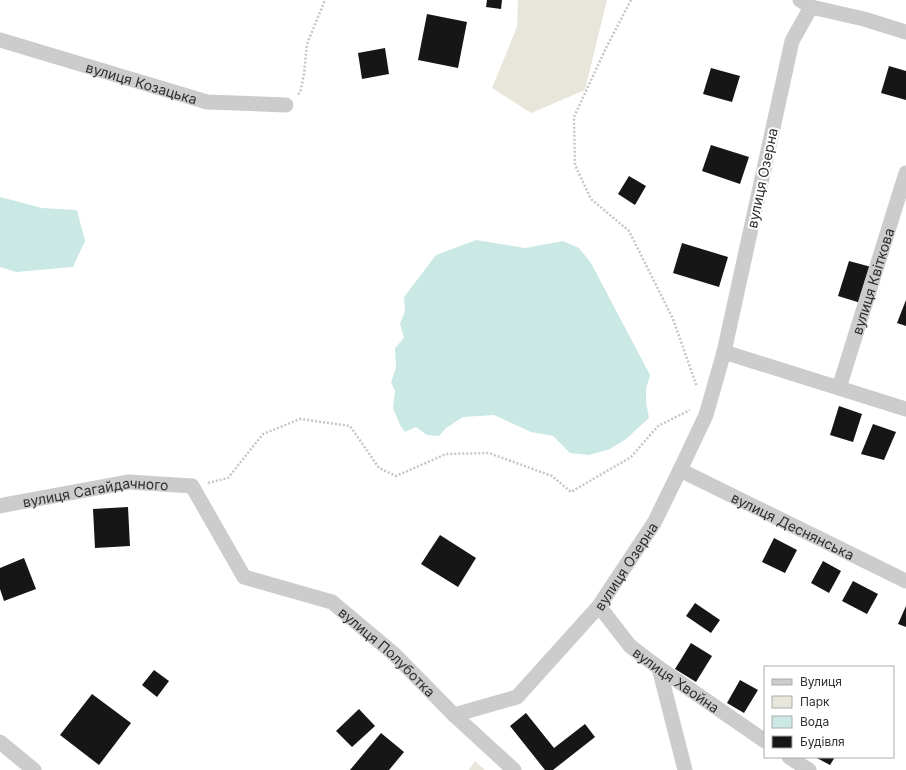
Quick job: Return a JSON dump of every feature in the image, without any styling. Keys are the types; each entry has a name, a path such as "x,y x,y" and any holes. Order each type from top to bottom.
{"street":[{"path":"806,4 864,18 906,32"},
{"name":"вулиця Озерна","path":"454,715 517,697 599,606 654,523 706,415 724,352 792,41 806,4"},
{"name":"вулиця Козацька","path":"0,40 207,102 286,105"},
{"name":"вулиця Квіткова","path":"838,388 906,173"},
{"path":"724,352 906,409"},
{"name":"вулиця Деснянська","path":"680,470 906,581"},
{"name":"вулиця Сагайдачного","path":"0,506 129,482 192,486"},
{"name":"вулиця Полуботка","path":"192,486 244,577 332,602 394,654 454,715 514,770"},
{"name":"вулиця Хвойна","path":"599,606 630,646 659,668 764,740"},
{"path":"659,668 685,770"},
{"path":"0,742 34,770"},
{"path":"791,758 809,770"}],"path":[{"path":"286,105 300,93 304,74 307,44 325,0"},
{"path":"631,0 605,50 574,117 575,165 591,199 629,231 674,319 698,390"},
{"path":"192,486 228,478 263,434 300,419 350,426 379,468 396,476 446,454 489,453 552,476 571,492 631,457 658,426 702,404 706,415"}],"green space":[{"path":"518,0 607,0 585,90 531,113 492,88 517,27"},
{"path":"475,761 485,770 469,770"}],"water":[{"path":"0,197 42,208 77,210 85,241 73,267 16,272 0,267"},
{"path":"476,240 525,248 563,241 579,248 591,263 650,375 646,389 646,402 649,418 626,439 610,449 589,455 570,453 553,436 531,432 494,415 463,417 446,428 439,436 427,435 416,427 405,432 400,425 393,408 395,391 391,382 396,368 395,348 404,338 400,324 405,311 404,297 436,255"}],"building":[{"path":"487,0 502,0 501,9 486,7"},
{"path":"427,14 467,22 458,68 418,60"},
{"path":"385,48 389,74 362,79 358,53"},
{"path":"889,66 906,71 906,100 881,93"},
{"path":"711,68 740,76 732,102 703,94"},
{"path":"711,145 749,157 740,184 702,171"},
{"path":"629,176 646,186 635,205 618,194"},
{"path":"682,243 728,257 719,287 673,273"},
{"path":"849,261 875,268 864,304 838,296"},
{"path":"906,300 906,326 897,323"},
{"path":"839,406 862,414 853,442 830,435"},
{"path":"873,424 896,432 884,460 861,454"},
{"path":"128,507 130,546 95,548 93,509"},
{"path":"440,535 476,558 458,587 421,564"},
{"path":"774,538 797,550 785,573 762,562"},
{"path":"24,558 36,589 4,601 0,589 0,568"},
{"path":"823,561 841,571 829,593 811,583"},
{"path":"853,581 878,594 867,614 842,601"},
{"path":"695,603 720,620 711,633 686,616"},
{"path":"906,606 906,627 898,624"},
{"path":"691,643 712,656 696,682 675,669"},
{"path":"154,670 169,681 157,697 142,685"},
{"path":"740,680 758,690 744,713 727,703"},
{"path":"92,694 131,723 99,765 60,735"},
{"path":"359,709 375,726 352,747 336,731"},
{"path":"526,713 554,748 585,724 595,737 553,770 545,770 510,726"},
{"path":"381,733 404,752 389,770 350,770"},
{"path":"817,758 834,758 830,765"}]}
